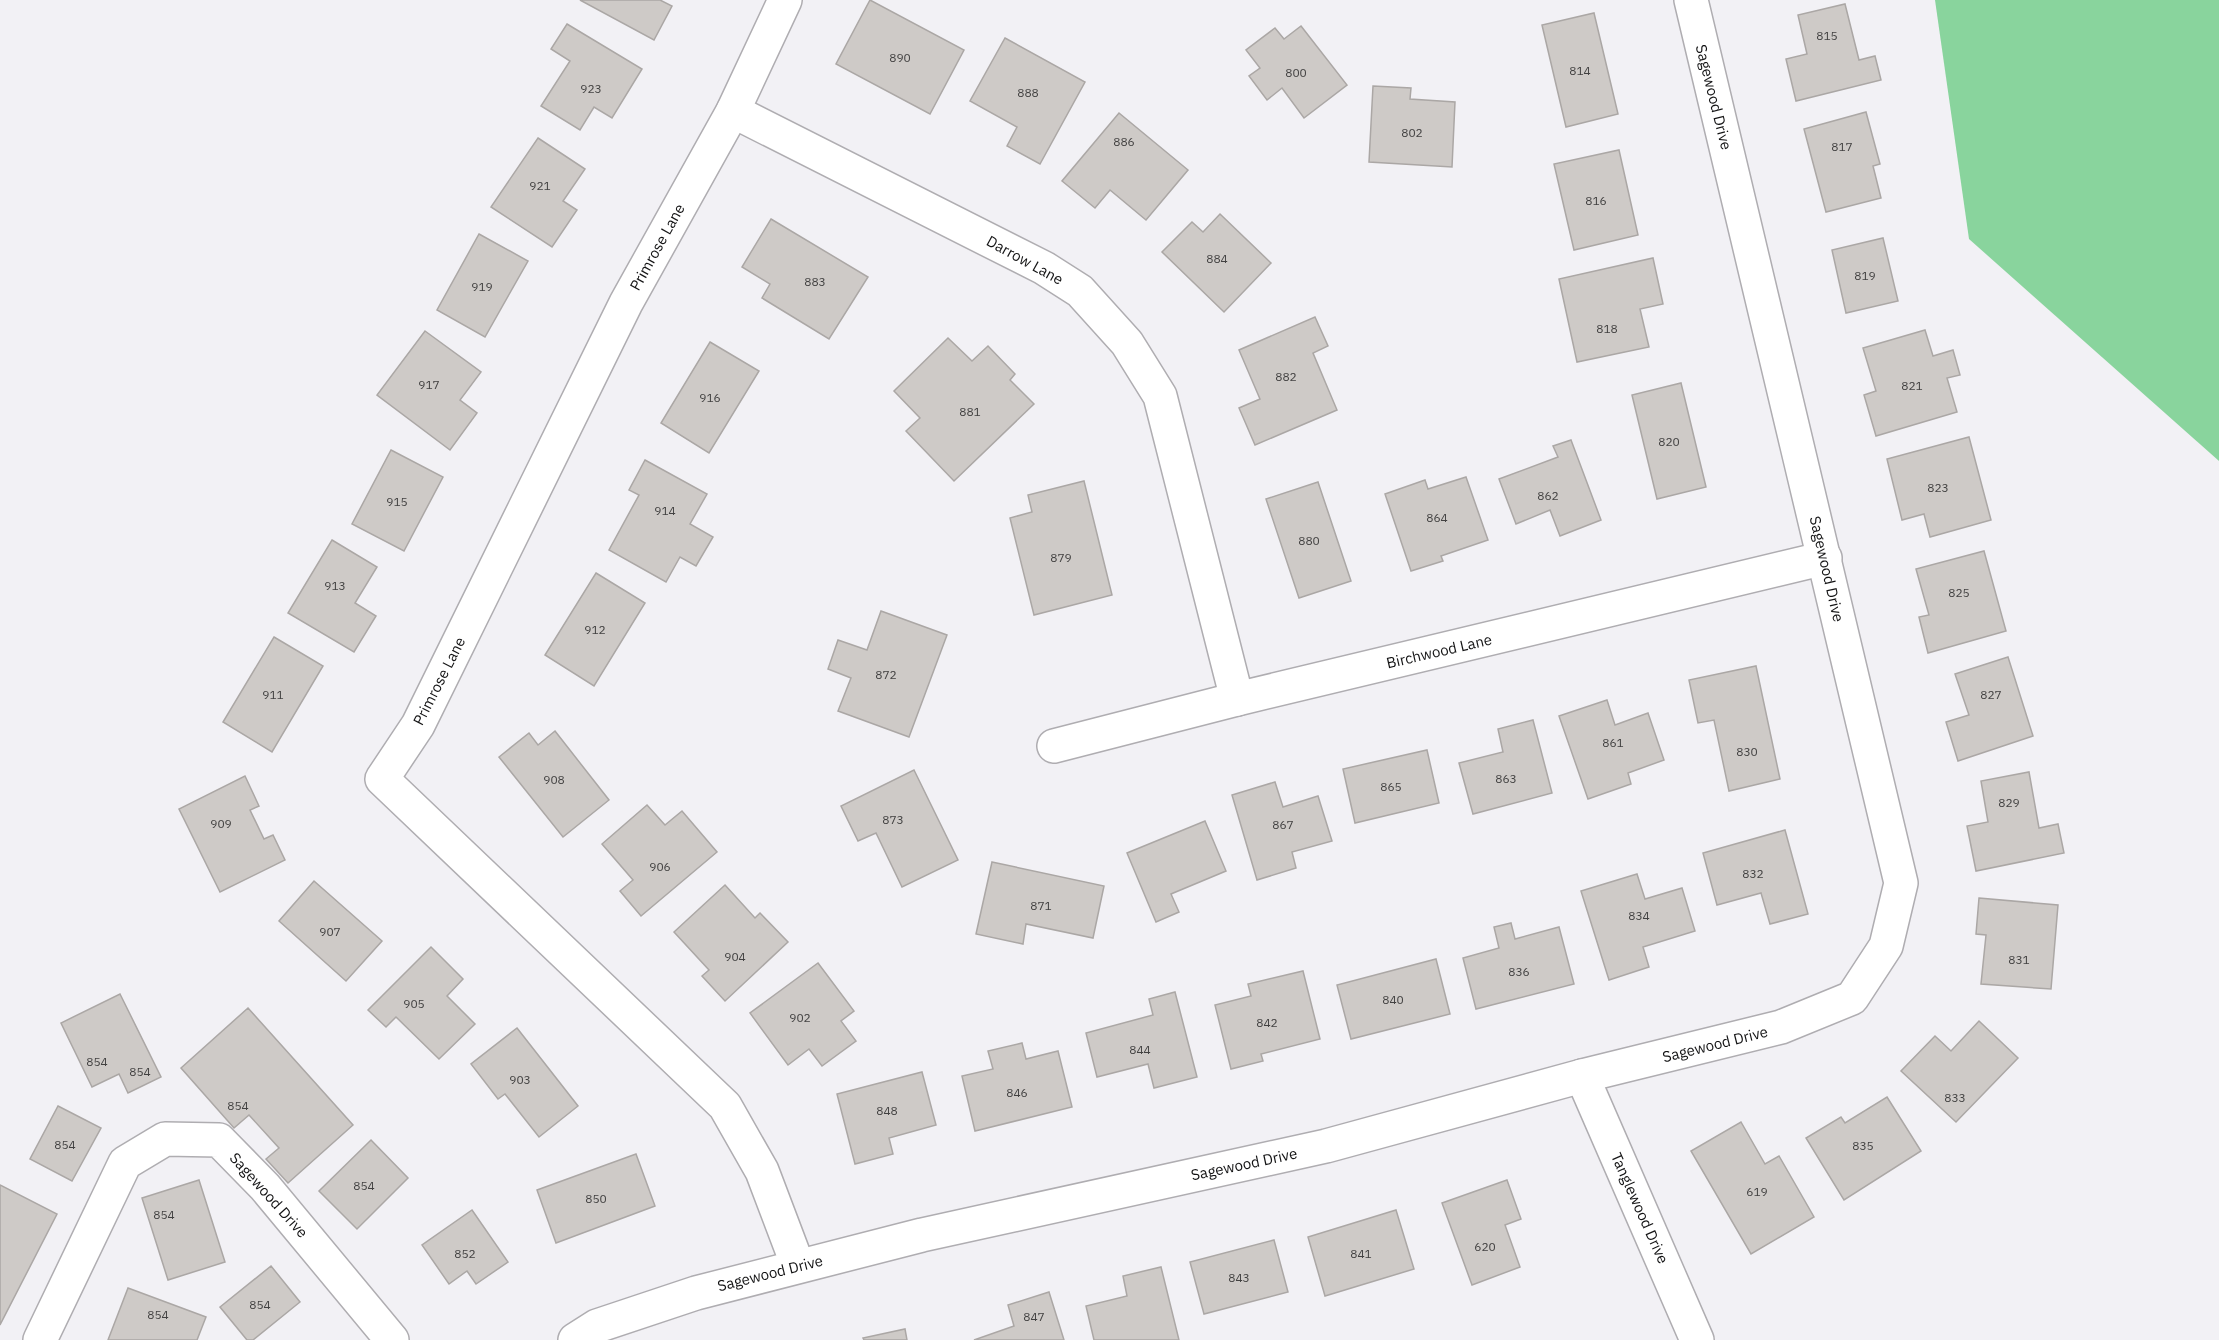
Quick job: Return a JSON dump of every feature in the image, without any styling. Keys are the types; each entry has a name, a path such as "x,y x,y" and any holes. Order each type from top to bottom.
{"street":[{"name":"Primrose Lane","path":"785,0 733,111 626,303 418,725 382,779 725,1106 762,1170 798,1266"},
{"name":"Sagewood Drive","path":"575,1340 597,1326 696,1293 922,1234 1326,1146 1582,1076 1781,1027 1852,998 1886,945 1901,883 1691,0"},
{"name":"Darrow Lane","path":"733,111 1044,268 1080,291 1127,343 1160,396 1237,699"},
{"name":"Birchwood Lane","path":"1054,746 1237,699 1825,558"},
{"name":"Tanglewood Drive","path":"1582,1076 1697,1340"},
{"name":"Sagewood Drive","path":"40,1340 125,1163 165,1139 219,1140 265,1187 392,1340"}],"green space":[{"path":"1935,0 2219,0 2219,461 1969,239"}],"building":[{"path":"580,0 660,0 672,6 654,40"},
{"path":"870,0 964,50 930,114 836,64"},
{"path":"1845,4 1859,60 1875,56 1881,80 1796,101 1786,59 1807,54 1798,15"},
{"path":"1594,13 1618,114 1566,127 1542,25"},
{"path":"567,24 642,69 612,118 594,107 580,130 541,106 570,61 551,49"},
{"path":"1301,26 1347,85 1304,118 1282,88 1267,100 1249,76 1260,68 1246,50 1275,28 1284,39"},
{"path":"1005,38 1085,82 1040,164 1007,146 1017,127 970,101"},
{"path":"1373,86 1411,88 1410,99 1455,102 1452,167 1369,162"},
{"path":"1866,112 1880,164 1873,166 1881,198 1826,212 1804,129"},
{"path":"1119,113 1188,170 1146,220 1110,190 1095,208 1062,181"},
{"path":"538,138 585,169 563,201 577,210 552,247 491,207"},
{"path":"1619,150 1638,235 1574,250 1554,164"},
{"path":"1220,214 1271,263 1224,312 1162,252 1192,222 1203,232"},
{"path":"771,219 868,277 829,339 762,298 770,284 742,267"},
{"path":"479,234 528,261 485,337 437,310"},
{"path":"1883,238 1898,301 1846,313 1832,250"},
{"path":"1653,258 1663,304 1640,309 1649,347 1577,362 1559,279"},
{"path":"1315,317 1328,346 1313,353 1337,410 1255,445 1239,408 1260,399 1239,350"},
{"path":"1925,330 1933,356 1953,350 1960,375 1947,378 1957,412 1876,436 1864,395 1876,391 1863,348"},
{"path":"425,331 481,372 460,400 477,413 450,450 377,395"},
{"path":"948,338 972,361 988,346 1015,374 1010,380 1034,404 954,481 906,431 920,418 894,391"},
{"path":"710,342 759,371 709,453 661,423"},
{"path":"1681,383 1706,487 1657,499 1632,395"},
{"path":"1969,437 1991,520 1930,537 1924,514 1902,520 1887,459"},
{"path":"1571,440 1601,520 1560,536 1550,510 1516,524 1499,479 1558,457 1553,446"},
{"path":"391,450 443,477 404,551 352,524"},
{"path":"645,460 707,494 690,524 713,537 696,566 680,557 666,582 609,550 639,495 629,490"},
{"path":"1466,477 1488,540 1441,556 1443,561 1411,571 1385,494 1425,480 1428,489"},
{"path":"1084,481 1112,595 1034,615 1010,518 1032,512 1028,495"},
{"path":"1318,482 1351,581 1299,598 1266,499"},
{"path":"332,540 377,567 355,603 376,616 354,652 288,613"},
{"path":"1984,551 2006,631 1928,653 1919,617 1929,615 1916,569"},
{"path":"596,573 645,603 594,686 545,655"},
{"path":"881,611 947,635 909,737 838,711 851,678 828,669 838,640 867,650"},
{"path":"274,637 323,666 272,752 223,722"},
{"path":"2008,657 2033,736 1958,761 1946,722 1969,715 1955,674"},
{"path":"1756,666 1780,779 1729,791 1714,720 1698,723 1689,680"},
{"path":"1607,700 1615,725 1648,713 1664,760 1628,773 1631,784 1588,799 1559,716"},
{"path":"1533,720 1552,793 1473,814 1459,763 1503,752 1498,729"},
{"path":"555,731 609,800 563,837 499,757 529,733 538,745"},
{"path":"1427,750 1439,803 1355,823 1343,769"},
{"path":"914,770 958,860 902,887 876,833 858,841 841,806"},
{"path":"2029,772 2039,828 2058,824 2064,853 1976,871 1967,826 1988,822 1981,781"},
{"path":"245,776 259,806 250,810 264,839 273,835 285,860 220,892 179,809"},
{"path":"1275,782 1283,807 1318,796 1332,841 1292,852 1296,868 1257,880 1232,795"},
{"path":"647,805 665,825 682,811 717,852 641,916 620,891 633,880 602,844"},
{"path":"1205,821 1226,871 1171,894 1179,912 1156,922 1127,853"},
{"path":"1785,830 1808,914 1770,924 1761,893 1717,905 1703,853"},
{"path":"992,862 1104,886 1093,938 1026,924 1023,944 976,934"},
{"path":"1637,874 1645,899 1682,888 1695,931 1643,947 1649,967 1609,980 1581,891"},
{"path":"314,881 382,941 346,981 279,921"},
{"path":"725,885 755,918 760,913 788,942 725,1001 702,976 709,970 674,932"},
{"path":"1979,898 2058,905 2051,989 1981,984 1986,935 1976,934"},
{"path":"1511,923 1515,939 1559,927 1574,984 1476,1009 1463,958 1499,948 1494,927"},
{"path":"431,947 463,979 447,996 475,1024 439,1059 396,1017 386,1027 368,1010"},
{"path":"1436,959 1450,1014 1351,1039 1337,985"},
{"path":"818,963 854,1011 841,1021 856,1041 822,1066 809,1049 788,1065 750,1013"},
{"path":"1303,971 1320,1039 1261,1054 1263,1061 1231,1069 1215,1005 1251,996 1248,984"},
{"path":"1175,992 1197,1077 1154,1088 1148,1064 1097,1077 1086,1033 1153,1015 1149,999"},
{"path":"120,994 161,1077 128,1093 119,1074 92,1087 61,1023"},
{"path":"248,1008 353,1125 288,1183 266,1159 279,1148 249,1115 234,1128 181,1068"},
{"path":"1979,1021 2018,1058 1956,1122 1901,1071 1935,1036 1951,1051"},
{"path":"517,1028 578,1106 539,1137 505,1094 498,1099 471,1064"},
{"path":"1022,1043 1026,1059 1058,1051 1072,1107 975,1131 962,1076 993,1069 988,1051"},
{"path":"922,1072 936,1125 889,1138 893,1154 855,1164 837,1094"},
{"path":"1887,1097 1921,1151 1844,1200 1806,1138 1841,1117 1845,1123"},
{"path":"58,1106 101,1128 72,1181 30,1159"},
{"path":"1741,1122 1765,1164 1779,1156 1814,1217 1751,1254 1691,1151"},
{"path":"371,1140 408,1178 357,1229 319,1191"},
{"path":"636,1154 655,1206 556,1243 537,1190"},
{"path":"199,1180 225,1262 168,1280 142,1198"},
{"path":"1507,1180 1521,1219 1505,1225 1520,1267 1472,1285 1442,1203"},
{"path":"0,1185 57,1214 0,1325"},
{"path":"472,1210 508,1262 476,1284 467,1271 449,1284 422,1245"},
{"path":"1396,1210 1414,1269 1325,1296 1308,1237"},
{"path":"1274,1240 1288,1292 1204,1314 1190,1262"},
{"path":"271,1266 300,1302 253,1340 247,1340 220,1307"},
{"path":"1161,1267 1179,1340 1094,1340 1086,1306 1127,1296 1123,1276"},
{"path":"128,1288 206,1317 197,1340 108,1340"},
{"path":"1049,1292 1064,1340 974,1340 1014,1326 1008,1305"},
{"path":"905,1329 907,1340 864,1340 863,1338"}]}
